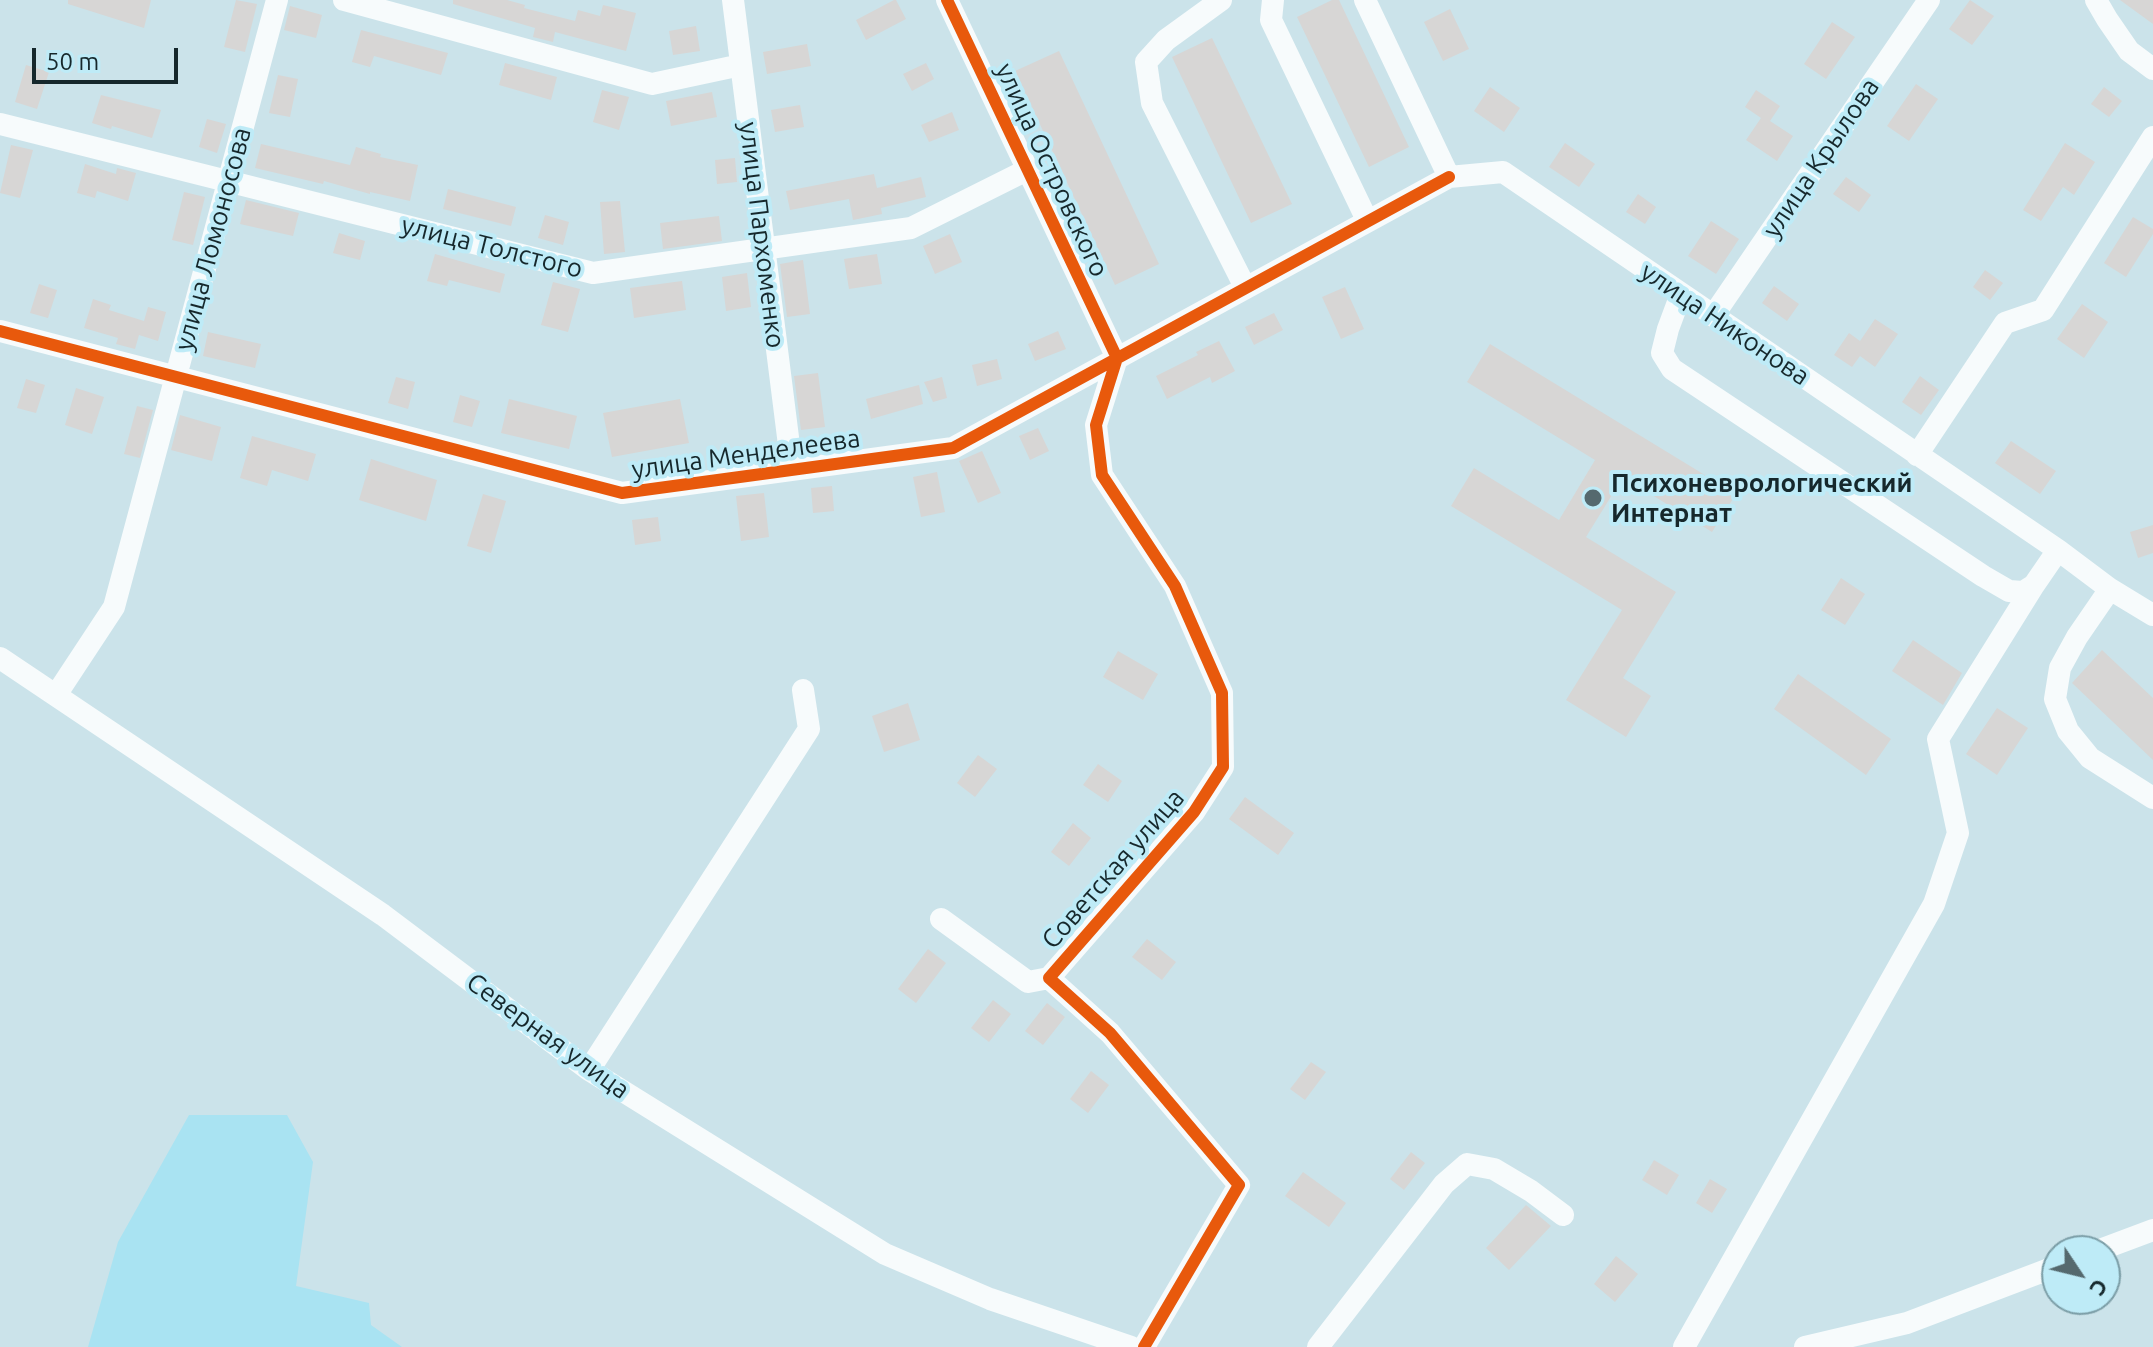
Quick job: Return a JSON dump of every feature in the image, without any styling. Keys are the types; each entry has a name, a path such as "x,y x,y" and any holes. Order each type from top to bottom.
{"street":[{"name":"улица Ломоносова","path":"56,695 114,607 277,0"},
{"path":"344,0 652,84 741,65"},
{"name":"улица Пархоменко","path":"733,0 792,469"},
{"name":"улица Островского","path":"947,0 1117,358"},
{"path":"1221,0 1166,40 1146,62 1152,103 1245,287"},
{"path":"1273,0 1271,20 1367,220"},
{"path":"1365,0 1449,177"},
{"name":"улица Крылова","path":"1713,316 1929,0"},
{"path":"2096,0 2129,51 2153,69"},
{"name":"улица Толстого","path":"0,124 593,273 911,228 1027,170"},
{"path":"1917,455 2005,323 2043,310 2153,137"},
{"name":"улица Никонова","path":"1449,177 1503,172 2058,550 2110,589 2153,615"},
{"name":"улица Менделеева","path":"0,331 622,493 953,448 1449,177"},
{"path":"1681,294 1662,353 1672,369 1983,576 2009,591 2023,592 2034,585"},
{"name":"Советская улица","path":"941,919 1028,982 1049,978 1194,812 1223,767 1222,693 1175,586 1102,475 1096,425 1117,358"},
{"path":"1684,1347 1934,904 1958,833 1938,739 2058,550"},
{"path":"2110,589 2060,668 2055,699 2068,731 2090,758 2153,798"},
{"name":"Северная улица","path":"0,658 383,915 589,1070 885,1254 990,1299 1131,1347"},
{"path":"589,1070 809,729 803,690"},
{"name":"Советская улица","path":"1049,978 1110,1033 1239,1185 1144,1347"},
{"path":"1318,1347 1444,1184 1467,1164 1494,1169 1563,1215"},
{"path":"2121,1242 2153,1230"},
{"path":"1805,1347 1907,1323 2041,1272"}],"shaded area":[{"path":"189,1115 287,1115 313,1162 296,1286 369,1303 371,1325 402,1347 88,1347 118,1242"}],"building":[{"path":"68,0 151,0 144,28 68,4"},
{"path":"236,0 257,4 245,52 224,47"},
{"path":"453,0 507,0 525,5 524,8 575,21 578,10 600,16 603,5 636,13 626,51 555,32 553,42 533,37 535,28 453,4"},
{"path":"894,0 906,19 866,40 856,20"},
{"path":"1332,0 1339,0 1409,147 1369,167 1297,17"},
{"path":"1970,0 1994,16 1972,45 1949,29"},
{"path":"2120,0 2153,0 2153,24"},
{"path":"290,6 322,15 316,38 284,30"},
{"path":"1450,9 1469,49 1443,61 1424,22"},
{"path":"1832,22 1855,37 1826,79 1804,64"},
{"path":"696,26 700,51 673,55 669,31"},
{"path":"361,30 448,53 441,75 374,56 370,67 352,62"},
{"path":"1212,38 1292,204 1251,223 1172,57"},
{"path":"807,44 811,66 767,74 763,52"},
{"path":"1059,51 1159,264 1115,285 1015,71"},
{"path":"505,63 557,77 551,100 499,85"},
{"path":"926,63 934,79 912,91 903,74"},
{"path":"26,65 49,72 37,109 15,102"},
{"path":"278,75 298,79 290,117 269,113"},
{"path":"1916,84 1938,99 1909,141 1887,126"},
{"path":"1490,87 1520,108 1504,132 1474,111"},
{"path":"2104,87 2122,101 2109,117 2091,104"},
{"path":"602,90 629,97 619,130 593,122"},
{"path":"1756,90 1780,106 1770,121 1793,136 1777,161 1746,140 1761,118 1745,107"},
{"path":"712,92 717,117 671,126 666,101"},
{"path":"101,95 161,110 152,138 92,123"},
{"path":"800,105 804,127 775,132 771,110"},
{"path":"952,112 959,130 929,142 921,125"},
{"path":"207,119 226,124 217,153 199,147"},
{"path":"1565,143 1595,164 1579,187 1549,167"},
{"path":"2065,143 2095,162 2074,195 2063,187 2041,221 2023,210"},
{"path":"261,144 350,165 356,147 381,154 380,157 418,165 410,201 255,168"},
{"path":"11,145 33,150 20,198 0,193"},
{"path":"735,158 737,182 717,184 715,160"},
{"path":"85,164 116,174 117,168 136,173 128,201 97,191 95,198 77,193"},
{"path":"874,174 877,188 921,177 926,197 881,208 882,214 853,220 849,199 790,210 786,191"},
{"path":"1846,177 1871,195 1859,212 1833,194"},
{"path":"448,189 516,207 511,226 443,209"},
{"path":"184,192 205,197 193,245 172,240"},
{"path":"1638,194 1656,207 1645,224 1626,212"},
{"path":"246,200 299,213 293,236 240,224"},
{"path":"620,201 625,252 604,254 600,202"},
{"path":"545,215 569,222 563,245 538,238"},
{"path":"719,216 722,241 663,249 660,223"},
{"path":"2133,217 2153,229 2153,234 2126,277 2104,263"},
{"path":"1711,221 1739,239 1716,274 1688,256"},
{"path":"339,233 365,241 360,260 333,253"},
{"path":"950,234 962,262 935,274 923,246"},
{"path":"435,254 505,274 500,293 449,280 447,286 427,281"},
{"path":"877,254 882,284 849,289 844,259"},
{"path":"803,260 810,314 787,317 780,264"},
{"path":"1985,270 2003,283 1990,300 1973,287"},
{"path":"747,273 751,307 726,311 722,277"},
{"path":"682,281 686,310 634,318 630,288"},
{"path":"553,282 580,289 568,332 541,325"},
{"path":"39,284 57,290 48,318 30,313"},
{"path":"1774,286 1799,304 1787,321 1762,303"},
{"path":"1345,287 1364,329 1341,339 1322,297"},
{"path":"93,299 111,305 109,310 144,321 148,307 166,312 158,341 139,335 135,349 116,344 118,338 84,328"},
{"path":"2082,304 2108,322 2084,358 2057,339"},
{"path":"1274,313 1283,330 1254,345 1245,327"},
{"path":"1875,319 1898,334 1875,367 1860,356 1852,367 1834,355 1849,333 1860,341"},
{"path":"1058,331 1066,349 1035,361 1028,344"},
{"path":"208,332 261,344 255,368 203,356"},
{"path":"1219,341 1235,371 1212,383 1210,377 1167,399 1156,376"},
{"path":"1490,344 1736,494 1712,532 1623,477 1586,537 1676,592 1623,678 1651,696 1626,737 1566,700 1622,610 1451,506 1474,468 1559,520 1595,460 1467,382"},
{"path":"997,359 1002,379 977,386 972,365"},
{"path":"818,373 825,427 801,430 794,376"},
{"path":"1920,376 1939,390 1921,415 1902,402"},
{"path":"396,377 415,382 408,409 388,403"},
{"path":"942,377 947,398 933,402 924,382"},
{"path":"26,379 45,385 36,413 17,408"},
{"path":"919,385 923,404 871,419 866,399"},
{"path":"76,388 104,397 92,434 65,425"},
{"path":"460,395 480,401 472,427 453,422"},
{"path":"509,399 577,416 569,449 501,433"},
{"path":"680,399 689,443 612,457 603,413"},
{"path":"137,406 153,410 140,458 124,454"},
{"path":"180,415 221,427 212,461 171,450"},
{"path":"1038,428 1049,451 1030,460 1019,436"},
{"path":"252,436 316,454 308,481 272,470 267,486 240,478"},
{"path":"2011,441 2056,471 2040,494 1995,463"},
{"path":"982,451 1001,493 978,503 959,461"},
{"path":"371,459 437,480 426,521 359,500"},
{"path":"937,472 945,512 921,517 913,477"},
{"path":"832,486 834,511 813,513 811,488"},
{"path":"764,493 769,537 741,541 736,496"},
{"path":"483,494 506,501 491,553 467,546"},
{"path":"658,517 661,541 635,545 632,520"},
{"path":"2153,525 2153,553 2138,558 2130,532"},
{"path":"1841,578 1865,594 1845,625 1821,610"},
{"path":"1913,640 1962,673 1943,705 1892,671"},
{"path":"2102,650 2153,698 2153,760 2072,683"},
{"path":"1118,651 1158,674 1143,700 1103,677"},
{"path":"1798,674 1891,739 1866,775 1774,709"},
{"path":"908,703 920,740 884,752 872,716"},
{"path":"1997,708 2028,728 1997,775 1966,754"},
{"path":"978,755 997,769 975,797 957,783"},
{"path":"1098,764 1122,781 1108,802 1083,785"},
{"path":"1245,797 1294,833 1278,855 1229,819"},
{"path":"1073,823 1091,838 1069,866 1051,852"},
{"path":"1147,939 1176,962 1162,980 1132,957"},
{"path":"928,949 946,963 916,1003 898,989"},
{"path":"993,1000 1011,1014 989,1042 971,1028"},
{"path":"1047,1003 1065,1017 1043,1045 1025,1031"},
{"path":"1311,1062 1326,1072 1305,1100 1290,1089"},
{"path":"1091,1071 1109,1085 1088,1113 1070,1099"},
{"path":"1411,1152 1425,1163 1404,1190 1390,1179"},
{"path":"1654,1160 1679,1175 1667,1195 1642,1180"},
{"path":"1303,1172 1346,1203 1329,1227 1285,1196"},
{"path":"1710,1179 1727,1189 1712,1213 1696,1203"},
{"path":"1526,1205 1551,1226 1509,1270 1486,1248"},
{"path":"1616,1256 1638,1274 1615,1302 1594,1284"}],"cycle path":[{"path":"947,0 1117,358 1096,425 1102,475 1175,586 1222,693 1223,767 1194,812 1049,978 1110,1033 1239,1185 1144,1347"},
{"path":"0,331 622,493 953,448 1449,177"}],"place":[{"name":"Психоневрологический Интернат","path":"1593,498"}]}
